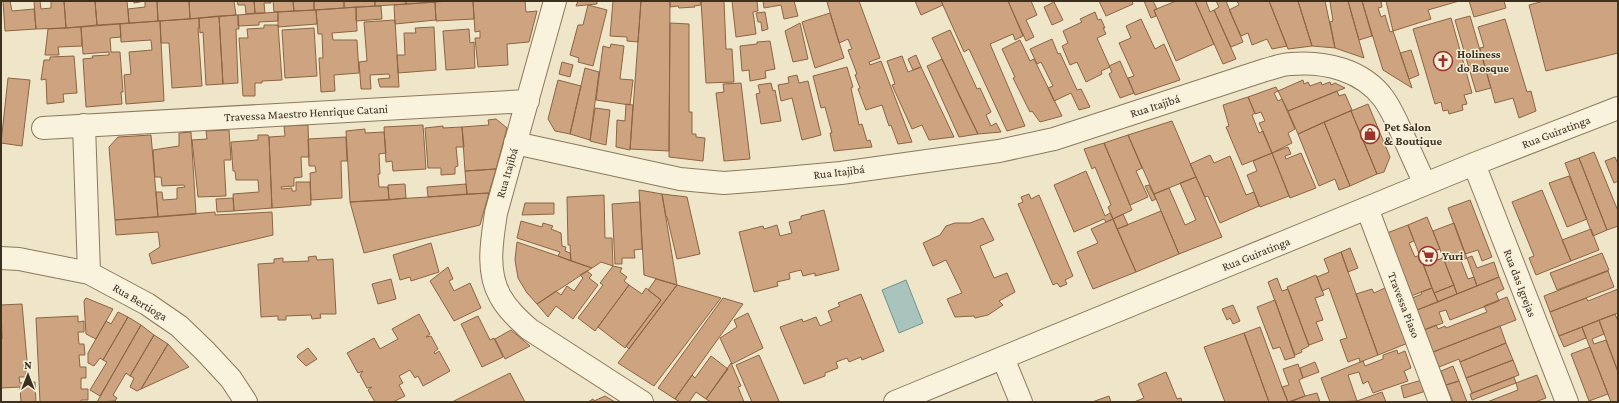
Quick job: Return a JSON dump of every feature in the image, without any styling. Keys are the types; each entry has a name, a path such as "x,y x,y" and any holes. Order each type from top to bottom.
{"street":[{"path":"516,143 555,1"},
{"name":"Rua Itajibá","path":"642,402 528,329 513,314 499,296 492,273 491,244 496,213 516,143 680,179 724,183 826,174 999,151 1054,139 1265,70 1290,64 1314,64 1328,65 1342,69 1361,78 1376,89 1391,110 1425,184"},
{"name":"Travessa Maestro Henrique Catani","path":"42,128 528,101"},
{"name":"Rua Guiratinga","path":"895,402 1474,164 1618,108"},
{"path":"84,126 89,273"},
{"name":"Rua das Igrejas","path":"1474,164 1567,402"},
{"name":"Travessa Piaso","path":"1367,208 1440,402"},
{"name":"Rua Bertioga","path":"1,258 19,259 89,273 147,304 179,326 205,350 226,374 246,402"},
{"path":"1003,358 1021,402"}],"water":[{"path":"906,280 923,323 899,333 882,290"}],"building":[{"path":"3,1 10,1 12,11 34,9 36,29 5,31"},
{"path":"34,1 40,1 41,9 51,8 51,1 64,1 66,28 36,29"},
{"path":"64,1 95,1 97,25 66,28"},
{"path":"95,1 127,1 129,23 97,25"},
{"path":"134,1 145,1 134,3"},
{"path":"145,1 157,1 158,21 129,23 128,9 145,7"},
{"path":"157,1 189,1 190,19 158,21"},
{"path":"189,1 234,1 236,15 190,19"},
{"path":"237,1 254,1 255,13 246,14 245,5 238,5"},
{"path":"254,1 271,1 271,3 264,3 265,13 255,13"},
{"path":"273,1 293,1 294,11 274,12"},
{"path":"293,1 314,1 314,10 294,11"},
{"path":"314,1 344,1 344,8 314,10"},
{"path":"344,1 375,1 375,6 344,8"},
{"path":"375,1 406,1 406,4 375,6"},
{"path":"406,1 437,1 437,2 406,4"},
{"path":"473,1 474,19 436,21 435,2"},
{"path":"473,1 525,1 526,12 537,11 529,42 507,44 508,65 478,67 475,38 480,38 480,31 475,32"},
{"path":"578,1 597,1 597,4 576,6"},
{"path":"613,1 641,1 638,42 627,41 627,37 610,36"},
{"path":"641,1 670,1 669,151 630,149"},
{"path":"670,1 701,1 701,5 694,6 695,7 670,7"},
{"path":"701,1 724,1 726,49 732,49 734,82 706,83"},
{"path":"732,1 757,1 758,11 753,12 756,34 736,37"},
{"path":"763,1 794,1 798,16 784,19 781,5 764,8"},
{"path":"859,1 880,58 869,62 870,65 881,61 912,142 898,144 891,125 889,126 882,105 866,110 858,89 860,88 855,75 857,74 848,50 852,49 848,39 839,43 827,2"},
{"path":"915,1 941,1 943,5 921,15"},
{"path":"941,1 1008,1 1023,36 1015,40 1013,34 990,44 1025,126 1007,131 969,49 964,52"},
{"path":"1008,1 1031,1 1037,15 1026,20 1034,37 1026,41"},
{"path":"1099,1 1132,1 1133,4 1106,16"},
{"path":"1144,1 1153,1 1157,9 1154,10 1156,16 1151,18"},
{"path":"1176,1 1195,1 1214,44 1176,61 1154,10"},
{"path":"1195,1 1206,1 1210,12 1214,10 1236,59 1223,64"},
{"path":"1216,1 1226,1 1243,42 1231,47 1214,10 1219,7"},
{"path":"1237,1 1269,1 1287,46 1272,49 1267,39 1252,45 1248,33 1241,36 1229,10 1239,5"},
{"path":"1269,1 1298,1 1312,46 1288,49"},
{"path":"1298,1 1325,1 1335,48 1312,46"},
{"path":"1348,1 1364,58 1335,48 1330,22 1333,21 1330,2"},
{"path":"1348,1 1362,1 1372,36 1359,40"},
{"path":"1362,1 1381,1 1382,7 1378,8 1381,17 1385,15 1390,32 1393,31 1412,88 1383,70"},
{"path":"1386,1 1459,1 1428,10 1431,19 1393,31"},
{"path":"1469,1 1504,1 1506,8 1474,17"},
{"path":"1544,1 1618,1 1618,53 1546,71 1529,5"},
{"path":"435,2 436,20 395,24 394,5"},
{"path":"1054,2 1063,20 1052,25 1044,7"},
{"path":"588,5 607,10 593,66 578,62 579,58 570,55 578,25 583,25"},
{"path":"381,6 382,19 356,21 356,7"},
{"path":"356,7 357,31 332,33 333,40 357,40 359,73 334,75 335,91 321,92 319,58 323,58 322,34 318,34 316,10"},
{"path":"316,10 317,24 278,27 278,12"},
{"path":"278,12 278,21 259,22 259,25 238,26 238,15"},
{"path":"765,12 768,29 762,31 761,22 758,22 756,13"},
{"path":"1095,12 1098,20 1101,19 1105,28 1103,28 1106,34 1097,38 1110,67 1101,71 1102,74 1086,82 1077,62 1070,65 1062,46 1068,43 1063,31 1082,22 1080,19"},
{"path":"830,13 844,58 815,68 802,22"},
{"path":"238,15 239,29 236,29 238,83 223,84 219,16"},
{"path":"219,16 223,84 206,85 203,32 200,33 199,18"},
{"path":"1470,16 1491,88 1476,92 1455,20"},
{"path":"199,18 198,28 202,86 172,88 169,43 161,43 160,21"},
{"name":"Holiness do Bosque","path":"1451,18 1472,93 1464,95 1467,104 1462,105 1463,110 1449,114 1448,110 1443,111 1441,102 1435,104 1413,29"},
{"path":"1141,19 1155,49 1164,44 1180,80 1135,95 1128,78 1134,76 1119,43 1131,38 1126,26"},
{"path":"1505,19 1527,92 1531,91 1536,111 1519,118 1513,98 1495,103 1480,48 1484,47 1478,27"},
{"path":"395,20 399,87 380,87 378,79 390,78 389,74 370,75 371,89 361,89 359,62 367,61 364,22"},
{"path":"160,21 164,101 126,104 124,75 131,74 129,52 152,50 151,40 121,42 120,24"},
{"path":"670,23 689,24 689,112 692,112 692,134 696,134 696,137 705,138 703,161 669,157"},
{"path":"800,23 808,59 793,62 785,31"},
{"path":"120,24 121,37 110,38 111,52 120,52 123,92 121,92 122,104 86,107 83,59 93,58 92,56 109,55 109,52 83,54 81,27"},
{"path":"264,25 278,25 282,80 262,81 262,83 255,83 255,96 243,96 239,38 248,38 247,29 264,28"},
{"path":"81,27 82,46 58,47 59,55 45,55 48,29"},
{"path":"434,27 436,70 398,73 397,55 405,55 404,33 416,33 415,28"},
{"path":"314,28 317,76 285,78 282,30"},
{"path":"469,29 470,43 474,42 475,68 446,70 443,31"},
{"path":"950,30 977,89 980,88 991,112 986,115 991,126 996,123 1001,132 978,134 932,38"},
{"path":"1052,39 1058,54 1060,53 1077,90 1081,89 1090,107 1079,110 1071,93 1054,101 1048,88 1053,86 1041,62 1037,64 1030,49"},
{"path":"1020,40 1030,61 1034,59 1062,116 1040,122 1032,111 1030,112 1013,78 1015,77 1002,49"},
{"path":"770,41 775,69 765,71 766,78 750,81 749,70 742,71 740,46"},
{"path":"611,44 624,46 620,79 633,80 630,105 596,100 603,46 610,48"},
{"path":"1411,50 1419,75 1409,79 1400,53"},
{"path":"916,55 921,67 913,70 908,59"},
{"path":"74,56 77,93 63,94 64,102 47,104 46,79 41,80 44,60 50,60 50,57"},
{"path":"902,56 908,72 921,67 954,137 929,140 922,125 912,129 892,85 895,84 887,61"},
{"path":"942,59 978,134 959,137 927,66"},
{"path":"1120,61 1134,93 1120,98 1109,74 1112,72 1109,66"},
{"path":"562,62 573,65 570,77 559,74"},
{"path":"847,67 853,87 851,88 859,125 862,124 867,141 870,140 872,147 834,151 830,133 832,133 825,107 821,108 813,76"},
{"path":"585,68 599,72 590,140 570,134"},
{"path":"797,75 799,83 808,81 821,135 802,140 792,98 781,101 778,85 789,83 788,77"},
{"path":"8,78 30,80 22,146 1,143"},
{"path":"558,80 581,86 570,134 555,131 548,119"},
{"path":"1303,80 1304,84 1308,82 1310,86 1321,82 1322,85 1330,82 1331,85 1335,83 1345,88 1288,111 1278,91"},
{"path":"741,83 750,159 724,161 716,93 724,92 723,84"},
{"path":"771,83 773,91 775,90 781,121 761,124 756,94 760,93 758,85"},
{"path":"1276,87 1278,91 1274,93 1278,101 1282,99 1295,129 1288,133 1292,143 1272,153 1259,123 1265,121 1261,112 1255,114 1248,97"},
{"path":"1337,91 1339,96 1345,94 1352,110 1298,134 1288,111"},
{"path":"1248,97 1255,113 1252,115 1259,133 1263,131 1272,153 1242,165 1226,127 1229,126 1223,105"},
{"path":"626,104 633,105 630,150 616,147 617,120 625,121"},
{"name":"Pet Salon & Boutique","path":"1368,104 1390,157 1384,172 1377,174 1351,111"},
{"path":"595,108 610,110 606,145 590,141"},
{"path":"1351,111 1377,174 1350,186 1324,122"},
{"path":"496,119 507,128 496,169 465,171 462,127 489,125 488,120"},
{"path":"1172,121 1196,177 1154,194 1128,135"},
{"path":"1324,122 1350,186 1339,190 1335,179 1319,186 1298,134"},
{"path":"308,125 309,157 301,157 302,177 294,178 294,186 281,187 282,189 292,188 292,191 296,191 296,182 310,182 311,205 272,208 269,137 285,136 284,126"},
{"path":"423,125 426,169 393,171 392,161 386,162 384,127"},
{"path":"443,126 443,128 462,127 464,147 456,147 458,166 455,167 455,174 441,175 441,168 428,168 425,128"},
{"path":"365,129 365,133 384,132 386,153 379,154 380,174 378,174 379,187 388,187 389,200 350,202 346,131"},
{"path":"229,130 231,160 224,160 226,196 198,197 192,140 207,139 206,131"},
{"path":"191,132 196,214 158,217 156,192 162,192 163,200 177,199 177,188 185,187 184,185 162,186 161,177 155,177 153,150 179,146 179,133"},
{"path":"151,135 158,217 115,220 109,147 118,137"},
{"path":"258,135 268,135 269,137 272,208 234,211 233,194 259,192 258,180 236,180 235,171 233,171 231,142 258,140"},
{"path":"1128,135 1142,168 1136,171 1148,197 1130,205 1104,143"},
{"path":"346,137 347,161 341,161 342,198 311,200 310,173 316,172 315,166 309,166 308,139"},
{"path":"1104,143 1132,210 1113,219 1108,207 1111,205 1095,167 1092,169 1084,149"},
{"path":"1288,147 1291,154 1285,156 1286,159 1301,153 1316,188 1290,198 1272,153"},
{"path":"1594,152 1618,211 1618,226 1607,230 1579,158"},
{"path":"1272,153 1289,196 1260,207 1247,175 1257,171 1253,161"},
{"path":"1210,155 1214,163 1230,156 1246,195 1254,192 1259,206 1220,223 1208,196 1205,197 1190,164"},
{"path":"1615,157 1618,164 1618,181 1614,183 1605,161"},
{"path":"1579,158 1607,230 1593,236 1565,163"},
{"path":"496,169 489,193 467,194 465,171"},
{"path":"1086,171 1105,216 1110,213 1113,219 1106,222 1104,219 1074,232 1054,185"},
{"path":"1569,176 1587,219 1567,227 1549,183"},
{"path":"1196,177 1222,237 1179,254 1154,194 1169,188 1185,225 1196,220 1180,183"},
{"path":"405,184 406,198 389,200 388,185"},
{"path":"466,184 467,194 428,197 427,187"},
{"path":"1149,185 1156,199 1152,201 1145,186"},
{"path":"639,190 662,194 677,285 644,275"},
{"path":"1542,190 1571,261 1536,275 1529,258 1534,256 1512,202"},
{"path":"489,193 480,225 364,253 350,202"},
{"path":"662,194 687,197 700,254 677,259 666,217"},
{"path":"1029,194 1031,199 1039,195 1073,276 1065,280 1067,284 1060,287 1057,283 1053,285 1018,204 1023,202 1021,197"},
{"path":"604,195 605,238 612,238 613,266 601,262 592,268 571,261 570,245 568,245 567,197"},
{"path":"233,198 234,211 217,212 216,199"},
{"path":"1470,200 1492,257 1482,261 1478,250 1465,254 1448,208"},
{"path":"640,202 642,249 634,250 635,258 622,258 622,264 615,264 612,204"},
{"path":"525,203 554,203 554,214 522,215"},
{"path":"824,210 839,270 815,276 815,273 803,276 801,270 789,273 790,279 777,282 778,286 754,292 739,232 763,226 764,229 777,225 780,236 792,233 789,222 801,219 801,216"},
{"path":"1161,211 1179,254 1136,272 1117,229"},
{"path":"215,212 215,215 272,212 273,235 152,264 149,254 160,247 158,232 116,235 115,220"},
{"path":"1123,214 1128,225 1117,229 1113,219"},
{"name":"Yuri","path":"1427,217 1440,249 1434,251 1437,260 1443,258 1454,285 1434,293 1408,225"},
{"path":"983,218 994,240 980,246 994,278 1007,273 1015,292 999,301 1003,305 988,315 975,318 974,316 955,317 947,299 962,293 946,260 933,266 923,243 940,235 946,226 955,223 970,223"},
{"path":"1113,219 1136,272 1093,289 1077,252 1098,243 1091,229"},
{"path":"521,221 542,227 543,223 553,226 551,229 561,233 562,246 566,247 565,251 570,253 571,261 558,256 560,252 517,238"},
{"path":"1454,223 1467,258 1461,261 1468,279 1474,277 1477,286 1457,294 1433,231"},
{"path":"1408,225 1414,241 1409,243 1415,257 1420,255 1432,288 1411,296 1387,233"},
{"path":"1591,229 1599,250 1571,261 1562,240"},
{"path":"517,242 592,268 537,304 527,293 518,278 515,260"},
{"path":"431,243 439,272 411,281 410,277 400,280 393,255"},
{"path":"1350,248 1358,268 1348,272 1341,252"},
{"path":"1341,252 1378,355 1360,362 1359,358 1348,362 1340,340 1347,338 1329,288 1322,291 1317,277 1329,272 1324,259"},
{"path":"1602,253 1609,270 1557,290 1550,273"},
{"path":"316,256 317,260 333,259 336,314 320,314 321,318 312,319 311,315 286,316 286,320 278,320 278,316 261,317 258,264 274,263 274,259 283,258 283,262 309,261 308,257"},
{"path":"1472,256 1477,268 1494,262 1499,277 1477,286 1467,258"},
{"path":"613,266 622,268 620,272 627,277 624,281 629,285 595,331 578,318 603,285 600,283"},
{"path":"448,267 453,279 449,281 454,291 470,283 481,308 454,321 430,281"},
{"path":"587,271 592,275 589,278 598,285 573,319 556,306 548,317 537,304 556,291 561,295 567,286 574,291 583,278 580,275"},
{"path":"1608,271 1614,287 1550,312 1544,296"},
{"path":"1316,275 1324,295 1315,298 1323,320 1316,322 1323,340 1309,345 1287,287"},
{"path":"1499,277 1504,289 1496,293 1499,301 1450,320 1446,310 1439,312 1443,323 1424,330 1417,310"},
{"path":"1277,278 1282,291 1288,289 1309,346 1301,350 1302,352 1295,355 1268,282"},
{"path":"391,279 396,299 378,304 372,284"},
{"path":"656,279 677,285 629,349 626,346 661,300 648,290"},
{"path":"629,285 642,294 646,288 661,300 625,348 598,327"},
{"path":"677,285 721,298 654,386 618,363"},
{"path":"1454,285 1457,294 1438,302 1434,293"},
{"path":"1387,287 1408,343 1378,355 1356,294 1372,289 1374,293"},
{"path":"1432,288 1438,302 1417,310 1412,298 1422,294 1421,292"},
{"path":"1618,289 1618,313 1559,336 1550,312 1586,298 1588,301"},
{"path":"861,294 884,351 862,360 861,357 849,362 847,358 836,362 838,368 825,373 825,376 804,384 780,327 802,319 803,322 816,317 820,326 832,321 828,311 840,306 838,303"},
{"path":"1507,297 1516,320 1433,352 1424,330 1436,325 1438,329 1445,326 1446,328 1487,312 1484,306"},
{"path":"86,298 113,309 96,339 86,334 84,301"},
{"path":"723,298 743,304 675,399 658,388"},
{"path":"1275,300 1295,357 1285,360 1280,347 1273,349 1257,307"},
{"path":"22,304 28,372 26,372 26,377 19,377 20,383 35,382 36,402 21,402 20,387 1,388 1,305"},
{"path":"1233,305 1240,321 1233,324 1230,318 1227,320 1222,309"},
{"path":"118,312 128,317 103,360 100,358 94,366 88,363 88,353 106,321 111,324"},
{"path":"748,313 763,348 732,364 720,338 737,327 734,320"},
{"path":"419,314 430,334 426,337 431,336 438,349 434,352 435,354 439,351 450,371 423,386 418,376 415,378 410,370 399,376 403,383 399,385 405,396 393,402 375,402 368,390 372,387 367,388 360,375 363,371 358,373 347,353 374,338 380,349 398,339 392,329"},
{"path":"1615,314 1618,321 1618,372 1599,320"},
{"path":"78,316 78,322 84,321 84,332 78,332 79,344 84,344 85,355 79,355 80,367 86,367 86,378 81,378 81,389 88,389 88,400 81,400 81,402 40,402 36,318"},
{"path":"478,316 490,340 494,338 503,357 482,367 461,324"},
{"path":"128,317 141,325 100,396 90,390 107,362 103,360"},
{"path":"1599,320 1604,334 1592,339 1594,344 1606,340 1618,372 1618,402 1611,402 1582,327"},
{"path":"141,325 154,335 130,376 126,373 113,395 117,398 115,401 97,402"},
{"path":"1500,326 1506,343 1460,362 1459,359 1439,367 1433,352"},
{"path":"1260,327 1288,402 1269,402 1244,333"},
{"path":"1582,327 1586,338 1564,347 1559,336"},
{"path":"511,330 530,346 505,359 495,339"},
{"path":"1244,333 1269,402 1225,402 1204,347"},
{"path":"154,335 168,344 141,389 137,391 130,387 134,378 130,376"},
{"path":"1506,343 1513,360 1466,378 1460,362"},
{"path":"168,344 189,367 141,389"},
{"path":"1590,347 1608,394 1589,401 1571,354"},
{"path":"308,348 317,359 306,366 297,357"},
{"path":"1397,350 1398,354 1405,351 1411,368 1404,371 1408,381 1373,393 1368,381 1363,384 1359,372 1348,375 1357,401 1330,402 1321,378 1363,361 1365,366 1383,359 1383,355"},
{"path":"759,355 779,401 752,402 736,365"},
{"path":"711,356 728,369 706,399 696,392 689,402 680,402 675,399 692,375 695,378"},
{"path":"1513,360 1519,375 1472,393 1466,378"},
{"path":"1315,362 1319,372 1303,378 1300,368"},
{"path":"731,363 741,386 738,387 744,402 711,402 706,399"},
{"path":"1298,364 1303,378 1299,380 1305,396 1288,402 1282,387 1289,385 1283,369"},
{"path":"1453,366 1459,381 1446,385 1441,371"},
{"path":"1166,372 1177,399 1181,398 1182,402 1134,402 1144,398 1138,384"},
{"path":"510,373 525,402 452,402"},
{"path":"1537,375 1546,398 1535,402 1487,402 1518,390 1516,383"},
{"path":"1514,377 1516,383 1472,400 1470,394"},
{"path":"1422,380 1426,391 1404,398 1401,386"},
{"path":"1459,381 1467,402 1453,402 1446,385"},
{"path":"1382,392 1386,402 1354,402 1357,401"},
{"path":"1317,393 1320,402 1290,402 1305,396"},
{"path":"605,396 615,402 588,402 593,399 594,401"},
{"path":"1109,396 1111,402 1092,402"}],"place":[{"name":"Holiness do Bosque","path":"1443,61"},
{"name":"Pet Salon & Boutique","path":"1370,134"},
{"name":"Yuri","path":"1428,256"}]}
